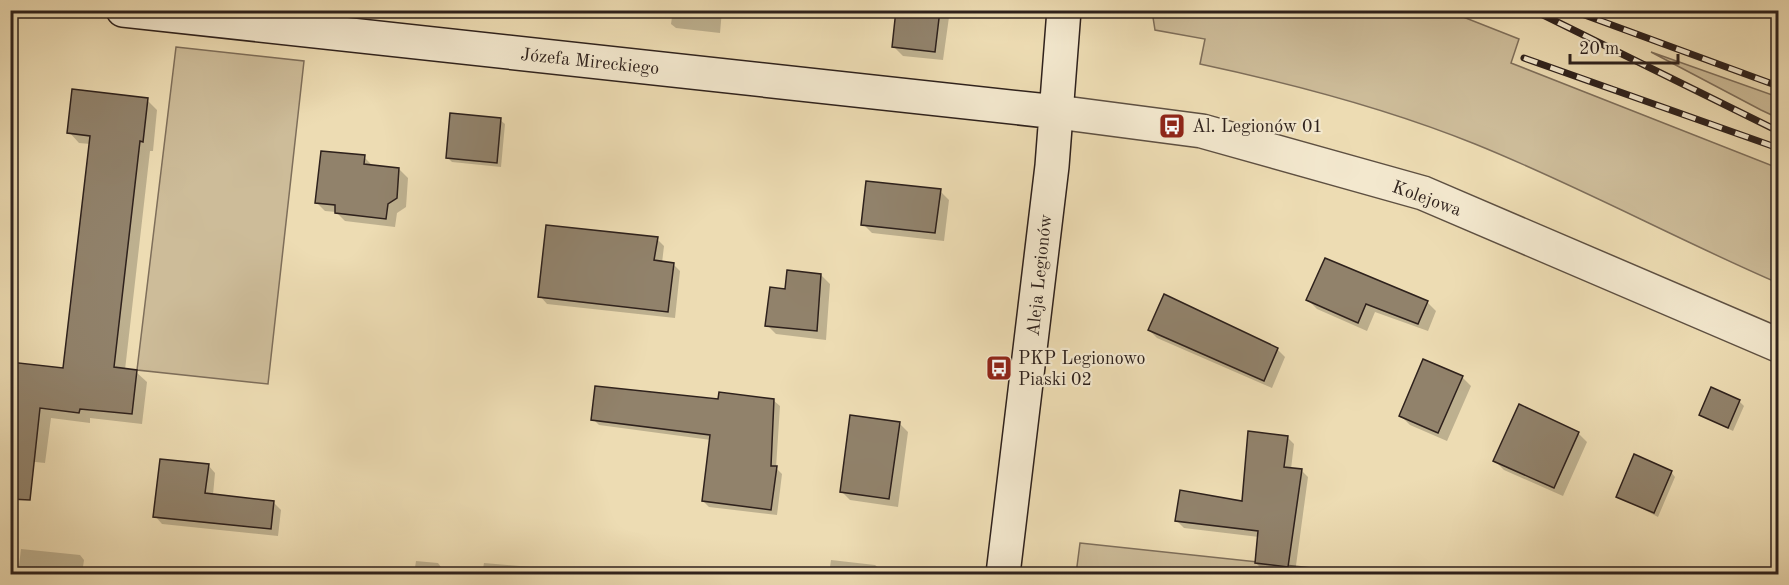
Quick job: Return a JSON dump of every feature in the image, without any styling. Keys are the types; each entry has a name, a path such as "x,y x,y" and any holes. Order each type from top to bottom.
{"street":[{"name":"Józefa Mireckiego","path":"123,10 1057,112"},
{"name":"Aleja Legionów","path":"1003,574 1057,112 1064,10"},
{"name":"Kolejowa","path":"1057,112 1172,126 1230,137 1423,193 1779,345"}],"shaded area":[{"path":"1152,11 1448,11 1519,39 1511,63 1778,168 1778,283 1552,177 1441,131 1339,98 1200,64 1205,39 1155,30"},
{"path":"176,47 304,61 268,384 137,370"},
{"path":"1651,52 1778,97 1778,118 1761,110"},
{"path":"1080,543 1369,574 1076,574"}],"building":[{"path":"896,10 940,10 935,52 892,47"},
{"path":"72,89 148,98 143,142 140,141 114,367 137,370 132,414 80,409 79,413 40,408 30,500 10,499 10,362 63,368 90,136 67,133"},
{"path":"450,113 501,118 497,163 446,158"},
{"path":"321,151 365,155 364,164 399,168 397,198 388,204 386,219 335,213 335,205 315,203"},
{"path":"866,181 941,189 935,233 861,225"},
{"path":"546,225 658,237 654,260 674,263 668,312 538,297"},
{"path":"1325,258 1428,301 1418,324 1366,304 1358,323 1306,300"},
{"path":"787,270 821,274 817,331 765,326 770,287 785,289"},
{"path":"1164,294 1278,348 1264,381 1148,330"},
{"path":"1423,359 1463,376 1438,433 1399,416"},
{"path":"595,386 718,399 719,392 774,399 771,466 777,466 771,510 702,501 710,435 591,420"},
{"path":"1711,387 1740,400 1728,428 1699,415"},
{"path":"1519,404 1579,432 1554,488 1493,461"},
{"path":"850,415 900,422 889,499 840,492"},
{"path":"1248,431 1288,436 1284,467 1302,469 1288,567 1255,563 1258,531 1175,521 1180,490 1242,501"},
{"path":"1634,454 1672,471 1654,513 1616,497"},
{"path":"160,459 209,464 205,493 274,501 271,529 153,517"}],"railway":[{"path":"1533,10 1778,131"},
{"path":"1571,10 1778,86"},
{"path":"1524,58 1778,148"}],"place":[{"name":"Al. Legionów 01","path":"1172,126"},
{"name":"PKP Legionowo Piaski 02","path":"999,368"}]}
